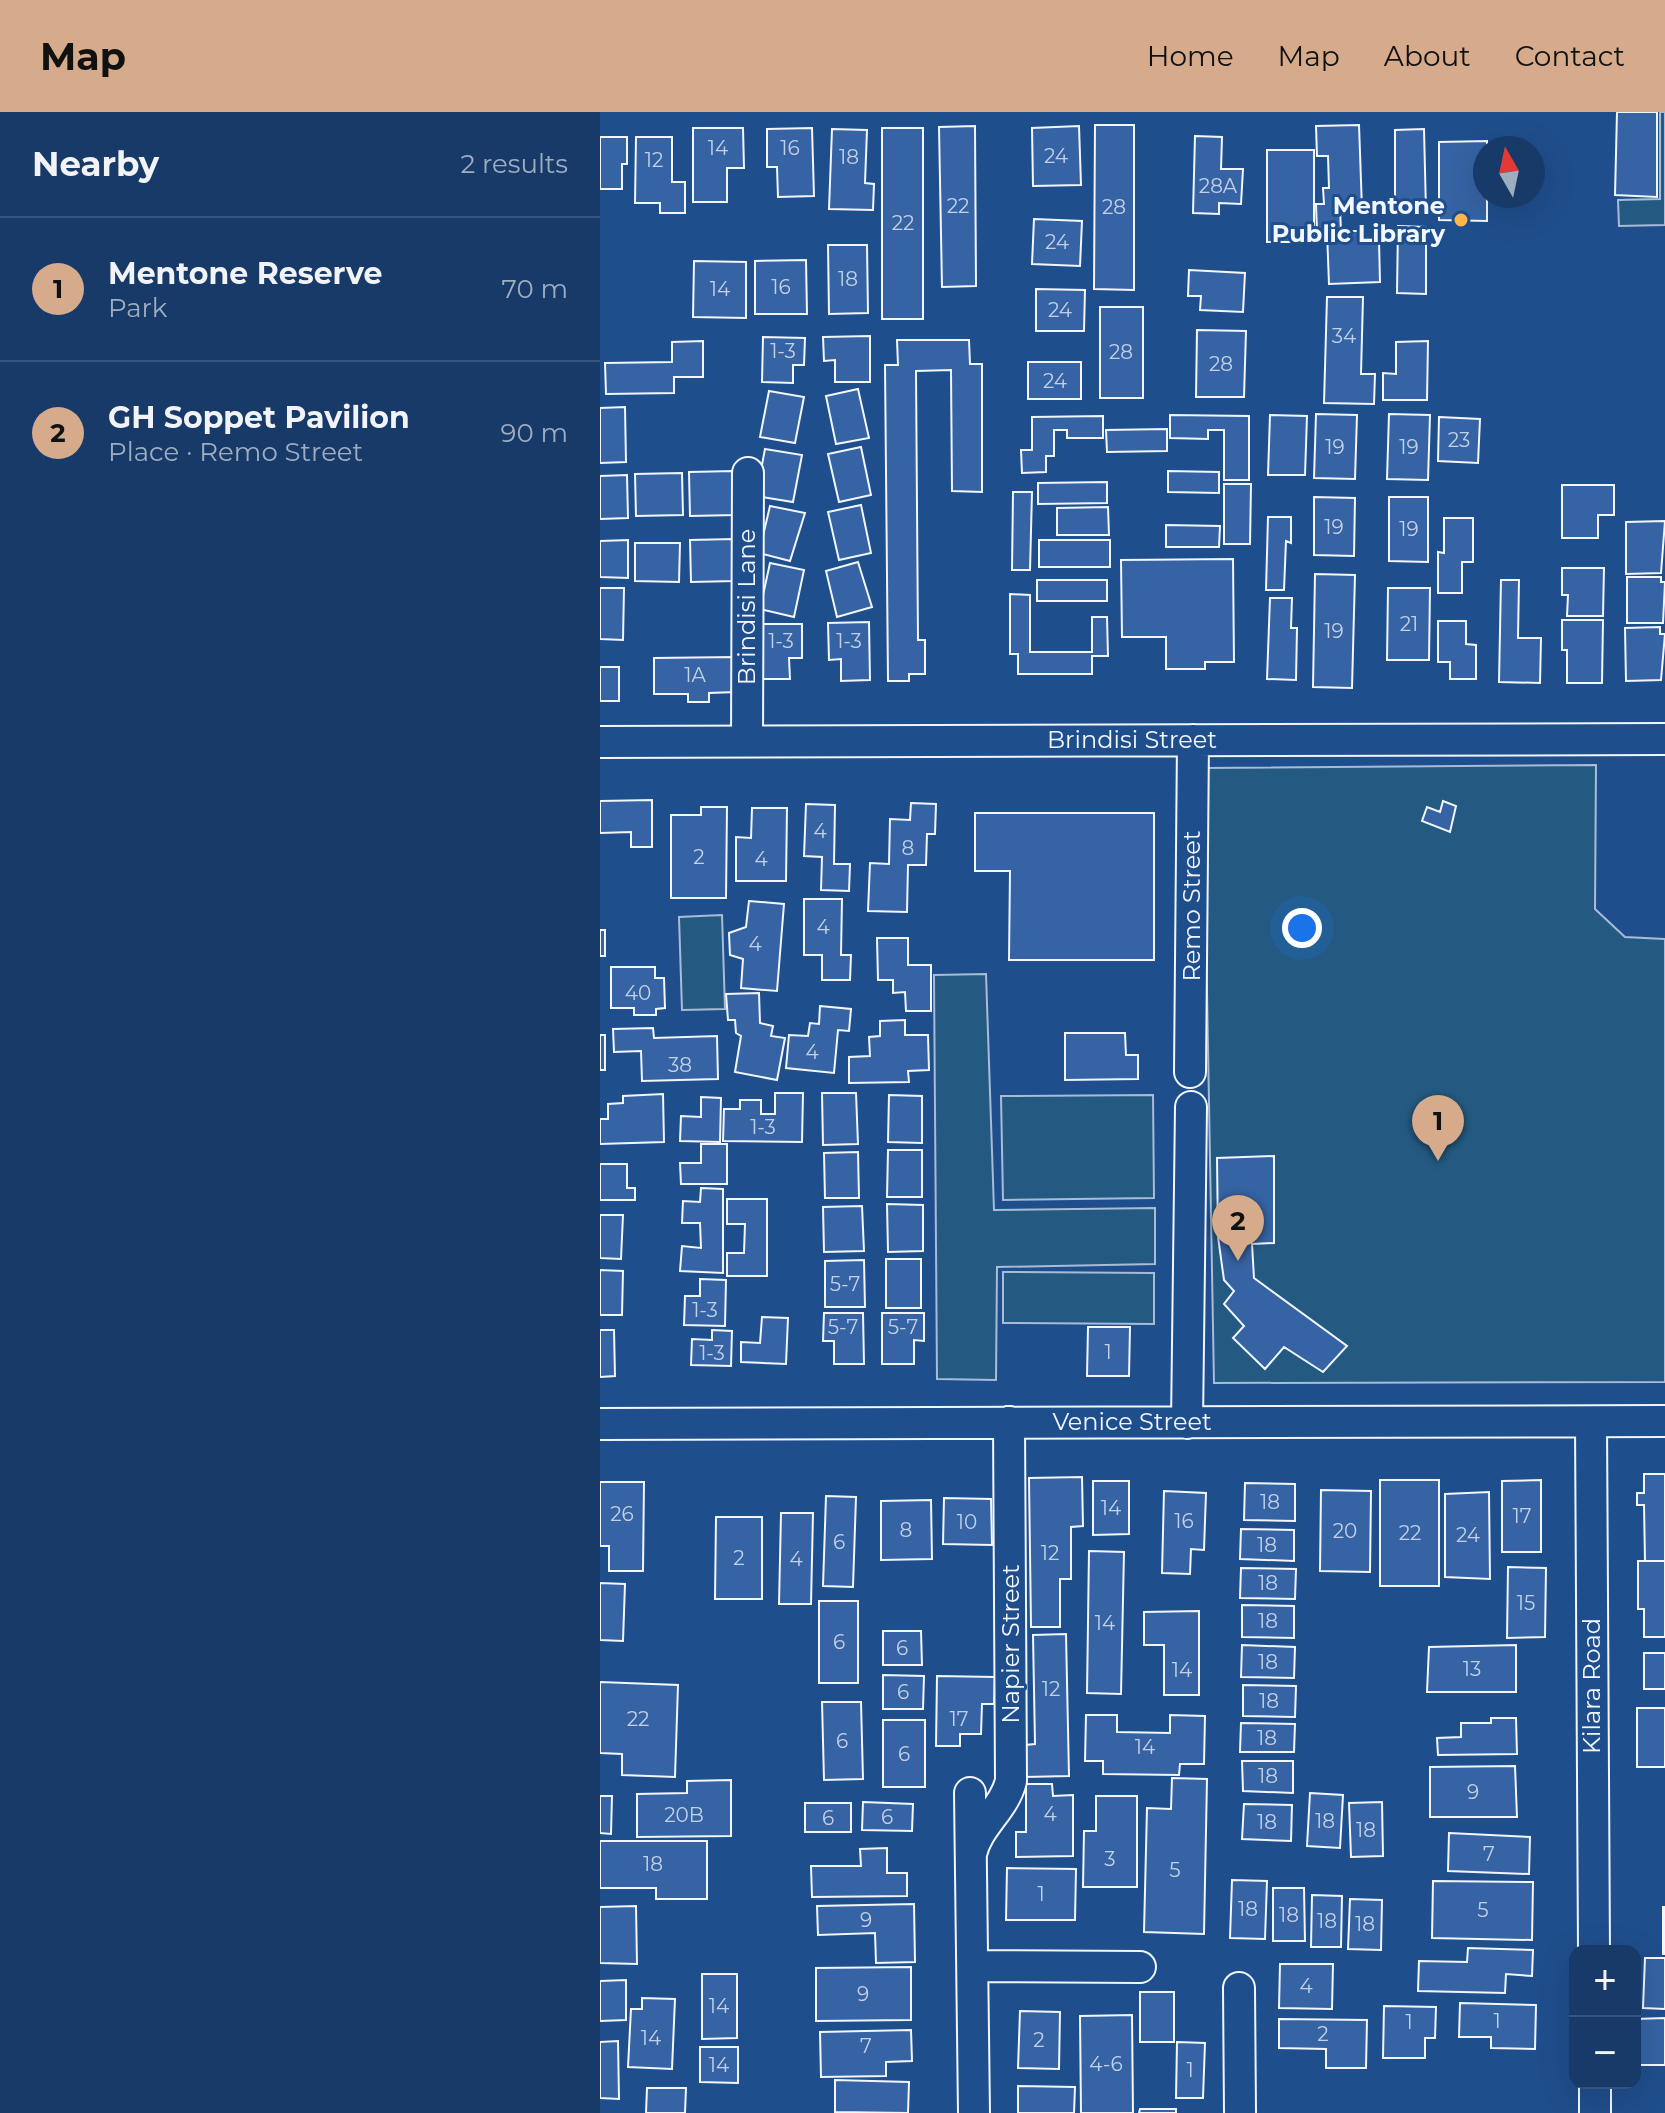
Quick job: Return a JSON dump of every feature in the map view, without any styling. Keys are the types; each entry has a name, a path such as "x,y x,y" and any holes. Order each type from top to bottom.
{"street":[{"name":"Brindisi Lane","path":"747,741 748,473"},
{"name":"Brindisi Street","path":"600,742 1665,739"},
{"name":"Remo Street","path":"1190,1072 1193,740"},
{"path":"1187,1423 1191,1107"},
{"name":"Venice Street","path":"600,1424 1665,1421"},
{"name":"Napier Street","path":"971,1854 977,1835 1004,1799 1011,1781 1009,1422"},
{"name":"Kilara Road","path":"1591,1422 1594,1945"},
{"name":"Napier Street","path":"970,1793 974,2113"},
{"path":"973,1966 1140,1967"},
{"path":"1239,1988 1240,2113"},
{"path":"1595,2089 1595,2113"}],"shaded area":[{"path":"1660,112 1665,112 1665,225 1619,226 1618,200 1660,199"},
{"path":"1596,765 1595,909 1625,937 1665,939 1665,1382 1214,1383 1203,768"},
{"path":"722,915 725,1009 682,1010 679,917"},
{"path":"986,974 994,1210 1155,1208 1155,1264 997,1267 996,1380 937,1379 934,975"},
{"path":"1153,1095 1154,1198 1003,1200 1001,1096"},
{"path":"1003,1272 1154,1273 1154,1324 1003,1323"}],"building":[{"path":"1617,112 1657,112 1657,197 1615,195"},
{"path":"1095,125 1134,125 1134,290 1094,289"},
{"path":"1359,125 1362,209 1340,209 1341,231 1361,231 1362,241 1379,241 1380,282 1329,284 1327,232 1317,232 1316,204 1324,204 1323,188 1329,188 1328,156 1317,156 1316,126"},
{"path":"975,126 976,286 942,287 939,127"},
{"path":"1079,126 1081,185 1033,186 1032,128"},
{"path":"693,128 743,128 744,168 727,168 727,202 693,202"},
{"path":"812,128 814,196 778,197 777,167 767,167 767,129"},
{"path":"882,128 923,128 923,319 882,319"},
{"path":"832,129 867,130 865,183 874,184 873,210 829,209"},
{"path":"1424,129 1426,211 1395,211 1395,130"},
{"path":"1195,136 1222,137 1221,169 1243,169 1241,204 1219,203 1219,214 1193,213"},
{"path":"600,137 627,137 627,164 622,164 622,189 600,189"},
{"path":"636,137 672,137 672,182 685,182 685,213 660,213 660,203 635,203"},
{"path":"1473,141 1473,208 1487,208 1487,221 1439,220 1439,142"},
{"path":"1267,150 1314,150 1314,242 1267,242"},
{"path":"1034,219 1082,221 1080,266 1032,264"},
{"path":"1398,226 1426,227 1426,294 1397,293"},
{"path":"828,245 867,245 868,313 829,314"},
{"path":"806,260 807,314 755,314 755,261"},
{"path":"694,261 746,262 746,318 693,317"},
{"path":"1189,270 1245,273 1243,312 1200,310 1201,296 1188,296"},
{"path":"1036,289 1085,290 1084,331 1036,331"},
{"path":"1327,297 1363,297 1361,374 1375,374 1374,404 1324,403"},
{"path":"1100,307 1143,307 1143,398 1100,398"},
{"path":"1197,330 1246,331 1244,397 1196,397"},
{"path":"870,336 870,382 835,382 835,360 824,361 823,337"},
{"path":"763,337 805,338 804,365 793,365 793,383 762,382"},
{"path":"897,340 969,340 970,364 982,364 982,492 952,491 951,370 916,371 918,640 925,640 925,674 909,674 909,681 888,681 885,365 898,365"},
{"path":"703,341 703,377 674,377 674,393 606,394 605,363 672,362 672,342"},
{"path":"1428,341 1427,400 1383,400 1383,373 1396,374 1396,342"},
{"path":"1028,362 1081,362 1081,399 1028,399"},
{"path":"858,389 869,438 836,444 826,396"},
{"path":"769,391 804,397 795,443 760,437"},
{"path":"625,407 626,462 600,463 600,408"},
{"path":"1316,414 1357,415 1355,479 1314,478"},
{"path":"1389,414 1430,415 1428,480 1387,479"},
{"path":"1170,415 1249,416 1249,480 1224,480 1224,430 1208,430 1208,439 1170,438"},
{"path":"1270,415 1307,416 1305,475 1268,475"},
{"path":"1103,416 1103,438 1067,438 1067,430 1054,430 1054,456 1046,456 1046,472 1022,473 1021,450 1032,450 1032,417"},
{"path":"1439,417 1480,419 1478,463 1438,461"},
{"path":"1167,429 1167,451 1107,452 1106,430"},
{"path":"861,447 871,495 839,502 828,454"},
{"path":"765,449 802,455 793,502 756,496"},
{"path":"734,471 735,515 690,516 689,472"},
{"path":"1168,471 1219,472 1219,493 1168,492"},
{"path":"682,473 683,515 636,516 635,474"},
{"path":"627,475 628,518 600,519 600,476"},
{"path":"1107,482 1107,503 1038,504 1038,483"},
{"path":"1224,484 1251,484 1250,544 1224,544"},
{"path":"1562,485 1614,485 1614,515 1598,515 1598,538 1562,538"},
{"path":"1013,492 1032,492 1030,570 1012,570"},
{"path":"1314,497 1355,498 1354,556 1314,555"},
{"path":"1389,497 1428,497 1428,562 1389,561"},
{"path":"861,505 871,553 839,560 828,512"},
{"path":"770,506 805,513 790,561 759,553"},
{"path":"1108,507 1109,535 1057,535 1057,508"},
{"path":"1268,517 1291,517 1291,543 1286,541 1284,590 1266,590"},
{"path":"1444,518 1473,518 1473,562 1462,562 1462,593 1438,593 1438,552 1444,553"},
{"path":"1665,521 1661,573 1626,574 1626,522"},
{"path":"1166,525 1220,526 1219,547 1166,547"},
{"path":"734,539 735,581 691,582 690,540"},
{"path":"628,540 628,578 600,577 600,541"},
{"path":"1039,540 1110,540 1110,567 1039,567"},
{"path":"635,543 680,543 679,582 635,581"},
{"path":"1233,559 1234,662 1205,662 1205,669 1166,669 1166,637 1122,637 1121,560"},
{"path":"858,562 872,607 837,617 826,571"},
{"path":"770,563 804,570 794,617 760,609"},
{"path":"1562,568 1604,568 1603,616 1567,616 1568,595 1562,595"},
{"path":"1315,574 1355,575 1352,688 1313,687"},
{"path":"1627,577 1661,577 1661,582 1665,582 1663,623 1627,623"},
{"path":"1037,580 1107,580 1107,601 1037,601"},
{"path":"1501,580 1519,580 1518,638 1541,638 1540,683 1499,682"},
{"path":"600,588 624,588 623,640 600,639"},
{"path":"1388,588 1430,588 1429,660 1387,660"},
{"path":"1010,594 1030,595 1030,652 1092,652 1092,617 1107,617 1108,656 1092,656 1092,674 1018,674 1018,654 1010,654"},
{"path":"1270,598 1292,598 1291,628 1297,628 1296,680 1267,679"},
{"path":"1562,620 1603,620 1602,683 1567,683 1567,650 1562,650"},
{"path":"1438,621 1466,621 1466,644 1476,645 1476,679 1450,679 1450,662 1438,662"},
{"path":"869,622 870,680 841,681 841,659 829,660 828,623"},
{"path":"761,624 802,624 802,658 789,658 790,679 761,679"},
{"path":"1660,627 1660,634 1665,634 1661,680 1626,681 1625,628"},
{"path":"735,657 736,692 709,693 709,702 688,702 688,694 654,694 654,658"},
{"path":"600,667 619,667 619,701 600,701"},
{"path":"652,800 652,847 631,847 631,832 600,833 600,801"},
{"path":"1443,801 1456,806 1450,832 1422,821 1427,807 1440,812"},
{"path":"911,803 936,804 935,834 927,834 926,865 908,865 907,912 868,911 870,863 889,864 890,819 910,820"},
{"path":"806,804 835,805 834,864 850,864 849,891 821,890 822,857 804,856"},
{"path":"701,807 727,807 726,898 671,898 671,815 701,815"},
{"path":"752,808 787,808 786,881 736,881 736,837 751,838"},
{"path":"975,813 1154,813 1154,960 1009,960 1010,871 975,871"},
{"path":"804,899 842,899 841,955 851,955 850,980 822,980 822,955 804,955"},
{"path":"749,901 784,904 777,991 741,988 743,959 730,955 729,933 746,927"},
{"path":"600,930 605,930 605,956 600,956"},
{"path":"877,938 908,938 908,965 931,965 931,1011 906,1011 905,992 893,993 893,980 878,980"},
{"path":"611,967 655,967 655,978 664,978 665,1008 656,1009 656,1015 634,1015 634,1008 611,1008"},
{"path":"759,993 760,1023 773,1026 771,1036 785,1038 777,1080 735,1072 741,1036 736,1033 735,1020 728,1020 726,994"},
{"path":"820,1006 851,1009 849,1031 838,1030 834,1073 786,1068 789,1035 808,1036 810,1023 819,1024"},
{"path":"905,1020 905,1035 928,1035 929,1070 908,1071 909,1082 849,1083 849,1057 870,1056 869,1037 880,1036 880,1021"},
{"path":"653,1028 654,1038 717,1036 718,1079 642,1081 641,1051 614,1052 613,1029"},
{"path":"1065,1033 1125,1033 1126,1055 1138,1055 1138,1079 1065,1080"},
{"path":"600,1035 605,1035 605,1070 600,1070"},
{"path":"775,1093 803,1093 802,1142 723,1141 724,1109 740,1109 740,1100 761,1100 761,1114 775,1114"},
{"path":"822,1093 856,1093 858,1144 823,1145"},
{"path":"663,1094 664,1142 600,1144 600,1119 608,1119 608,1104 623,1103 623,1096"},
{"path":"889,1095 922,1096 922,1143 888,1142"},
{"path":"701,1097 721,1098 720,1142 680,1141 681,1116 701,1117"},
{"path":"701,1144 727,1144 727,1184 681,1184 680,1163 701,1163"},
{"path":"888,1150 922,1150 922,1197 887,1197"},
{"path":"858,1152 859,1198 825,1198 824,1153"},
{"path":"1274,1156 1274,1243 1252,1244 1254,1278 1347,1346 1323,1372 1284,1347 1265,1369 1233,1338 1244,1326 1224,1304 1234,1291 1224,1280 1218,1237 1217,1158"},
{"path":"600,1164 627,1164 627,1188 635,1188 635,1200 600,1200"},
{"path":"701,1188 723,1189 723,1273 680,1271 682,1246 701,1248 700,1223 682,1223 683,1201 700,1202"},
{"path":"727,1199 767,1199 767,1276 727,1276 727,1253 744,1253 745,1224 727,1224"},
{"path":"887,1204 923,1205 923,1251 888,1252"},
{"path":"862,1206 864,1251 824,1252 823,1207"},
{"path":"600,1215 623,1215 621,1259 600,1258"},
{"path":"886,1259 921,1259 921,1308 886,1308"},
{"path":"864,1260 865,1307 825,1307 825,1261"},
{"path":"600,1270 623,1271 622,1315 600,1315"},
{"path":"700,1279 726,1280 725,1326 684,1325 685,1296 700,1296"},
{"path":"824,1313 863,1313 864,1364 834,1364 834,1341 823,1341"},
{"path":"882,1313 924,1313 924,1341 914,1340 914,1364 882,1364"},
{"path":"762,1317 788,1318 786,1364 741,1362 741,1342 760,1343"},
{"path":"1088,1327 1130,1327 1129,1376 1087,1376"},
{"path":"600,1330 614,1330 615,1376 600,1377"},
{"path":"712,1330 732,1331 731,1366 691,1365 692,1339 712,1340"},
{"path":"1644,1474 1665,1474 1665,1561 1645,1561 1644,1505 1637,1505 1637,1493 1644,1493"},
{"path":"1082,1477 1083,1526 1071,1527 1071,1579 1060,1579 1060,1627 1031,1627 1029,1478"},
{"path":"1380,1480 1439,1480 1439,1586 1380,1586"},
{"path":"1541,1480 1541,1552 1502,1552 1502,1481"},
{"path":"1093,1481 1129,1481 1129,1534 1093,1535"},
{"path":"600,1482 644,1482 643,1571 609,1571 609,1546 600,1546"},
{"path":"1245,1483 1295,1484 1295,1521 1244,1520"},
{"path":"1321,1490 1371,1491 1370,1572 1320,1571"},
{"path":"1164,1491 1206,1493 1204,1550 1191,1549 1190,1574 1162,1573"},
{"path":"1489,1492 1490,1579 1445,1577 1445,1494"},
{"path":"826,1496 856,1497 853,1587 823,1586"},
{"path":"944,1498 991,1499 992,1545 943,1544"},
{"path":"931,1500 932,1559 881,1560 881,1501"},
{"path":"781,1513 813,1513 811,1604 779,1604"},
{"path":"716,1517 762,1517 762,1599 715,1599"},
{"path":"1241,1529 1294,1530 1294,1561 1240,1559"},
{"path":"1089,1551 1124,1552 1121,1694 1087,1693"},
{"path":"1638,1561 1665,1561 1665,1637 1644,1637 1644,1609 1638,1609"},
{"path":"1508,1567 1546,1568 1545,1637 1507,1638"},
{"path":"1241,1568 1296,1569 1295,1599 1240,1598"},
{"path":"600,1583 625,1584 623,1641 600,1640"},
{"path":"819,1601 858,1601 858,1683 819,1683"},
{"path":"1242,1605 1294,1606 1294,1638 1242,1637"},
{"path":"1199,1611 1199,1695 1164,1695 1164,1645 1144,1645 1144,1612"},
{"path":"883,1631 921,1631 922,1665 883,1665"},
{"path":"1066,1634 1069,1776 1025,1777 1025,1745 1035,1744 1033,1635"},
{"path":"1242,1645 1295,1647 1294,1678 1241,1677"},
{"path":"1516,1645 1516,1692 1427,1692 1429,1647"},
{"path":"1644,1653 1665,1653 1665,1689 1644,1689"},
{"path":"883,1675 924,1676 923,1709 883,1709"},
{"path":"937,1676 995,1677 994,1704 982,1704 981,1734 960,1734 960,1746 936,1746"},
{"path":"600,1682 678,1685 675,1777 622,1775 622,1754 600,1753"},
{"path":"1243,1685 1296,1686 1295,1717 1243,1716"},
{"path":"822,1702 861,1702 863,1779 824,1780"},
{"path":"1637,1708 1665,1708 1665,1767 1637,1767"},
{"path":"1086,1715 1117,1715 1117,1732 1170,1733 1170,1715 1205,1716 1204,1764 1180,1764 1179,1775 1103,1774 1103,1761 1085,1761"},
{"path":"1491,1718 1516,1718 1517,1754 1438,1755 1437,1738 1461,1737 1461,1723 1491,1723"},
{"path":"883,1720 925,1720 925,1787 883,1787"},
{"path":"1241,1723 1295,1724 1294,1752 1240,1752"},
{"path":"1242,1761 1293,1761 1293,1793 1243,1791"},
{"path":"1515,1766 1517,1817 1430,1817 1430,1767"},
{"path":"1172,1778 1207,1779 1204,1934 1144,1932 1147,1808 1171,1809"},
{"path":"731,1780 731,1836 637,1837 637,1794 687,1793 687,1781"},
{"path":"1026,1784 1052,1784 1053,1796 1073,1795 1073,1856 1016,1857 1016,1832 1026,1832"},
{"path":"1310,1793 1343,1795 1340,1848 1307,1846"},
{"path":"600,1796 612,1796 611,1834 600,1833"},
{"path":"1096,1796 1137,1796 1137,1887 1083,1887 1084,1831 1096,1831"},
{"path":"863,1802 913,1804 912,1831 862,1830"},
{"path":"1382,1802 1383,1856 1351,1857 1349,1803"},
{"path":"805,1803 851,1803 851,1832 805,1832"},
{"path":"1244,1804 1292,1805 1291,1841 1242,1839"},
{"path":"1449,1833 1530,1837 1529,1874 1448,1871"},
{"path":"600,1841 707,1841 707,1899 656,1899 656,1888 600,1888"},
{"path":"887,1848 887,1873 907,1873 907,1896 812,1897 811,1866 861,1866 860,1849"},
{"path":"1007,1868 1076,1869 1075,1920 1006,1920"},
{"path":"1232,1880 1267,1881 1265,1939 1230,1938"},
{"path":"1433,1881 1533,1882 1532,1940 1432,1938"},
{"path":"1273,1888 1304,1888 1305,1941 1273,1941"},
{"path":"1312,1895 1342,1896 1341,1947 1311,1947"},
{"path":"1350,1899 1382,1900 1381,1950 1348,1949"},
{"path":"914,1904 915,1962 876,1963 875,1933 818,1935 817,1906"},
{"path":"636,1906 637,1964 600,1963 600,1907"},
{"path":"1665,1907 1665,1954 1663,1954"},
{"path":"1468,1948 1533,1950 1532,1976 1506,1974 1505,1993 1418,1991 1419,1961 1467,1962"},
{"path":"1645,1958 1665,1958 1665,2009 1643,2008"},
{"path":"1280,1964 1333,1964 1332,2009 1279,2008"},
{"path":"911,1967 911,2020 816,2021 816,1968"},
{"path":"702,1974 737,1974 737,2038 702,2039"},
{"path":"626,1980 626,2020 600,2021 600,1981"},
{"path":"1140,1992 1174,1992 1174,2042 1140,2042"},
{"path":"642,1998 675,1999 672,2069 628,2067 631,2009 642,2009"},
{"path":"1460,2003 1536,2005 1535,2049 1491,2048 1491,2037 1459,2037"},
{"path":"1384,2006 1436,2007 1435,2038 1425,2038 1425,2058 1383,2058"},
{"path":"1020,2011 1060,2012 1059,2069 1018,2068"},
{"path":"1132,2015 1133,2113 1081,2113 1080,2016"},
{"path":"1665,2018 1665,2065 1641,2065 1641,2019"},
{"path":"1279,2019 1367,2020 1366,2068 1326,2068 1326,2049 1279,2048"},
{"path":"911,2030 912,2061 886,2062 886,2076 821,2077 820,2032"},
{"path":"618,2041 619,2099 600,2098 600,2042"},
{"path":"1177,2042 1205,2043 1203,2098 1176,2098"},
{"path":"700,2047 738,2047 738,2083 700,2082"},
{"path":"835,2080 909,2082 908,2113 835,2112"},
{"path":"1018,2086 1075,2087 1074,2113 1018,2113"},
{"path":"647,2088 686,2088 685,2113 646,2113"},
{"path":"1140,2109 1176,2109 1176,2113 1139,2113"}],"place":[{"name":"Mentone Public Library","path":"1461,220"},
{"name":"Mentone Reserve","path":"1438,1161"},
{"name":"GH Soppet Pavilion","path":"1238,1261"}]}
